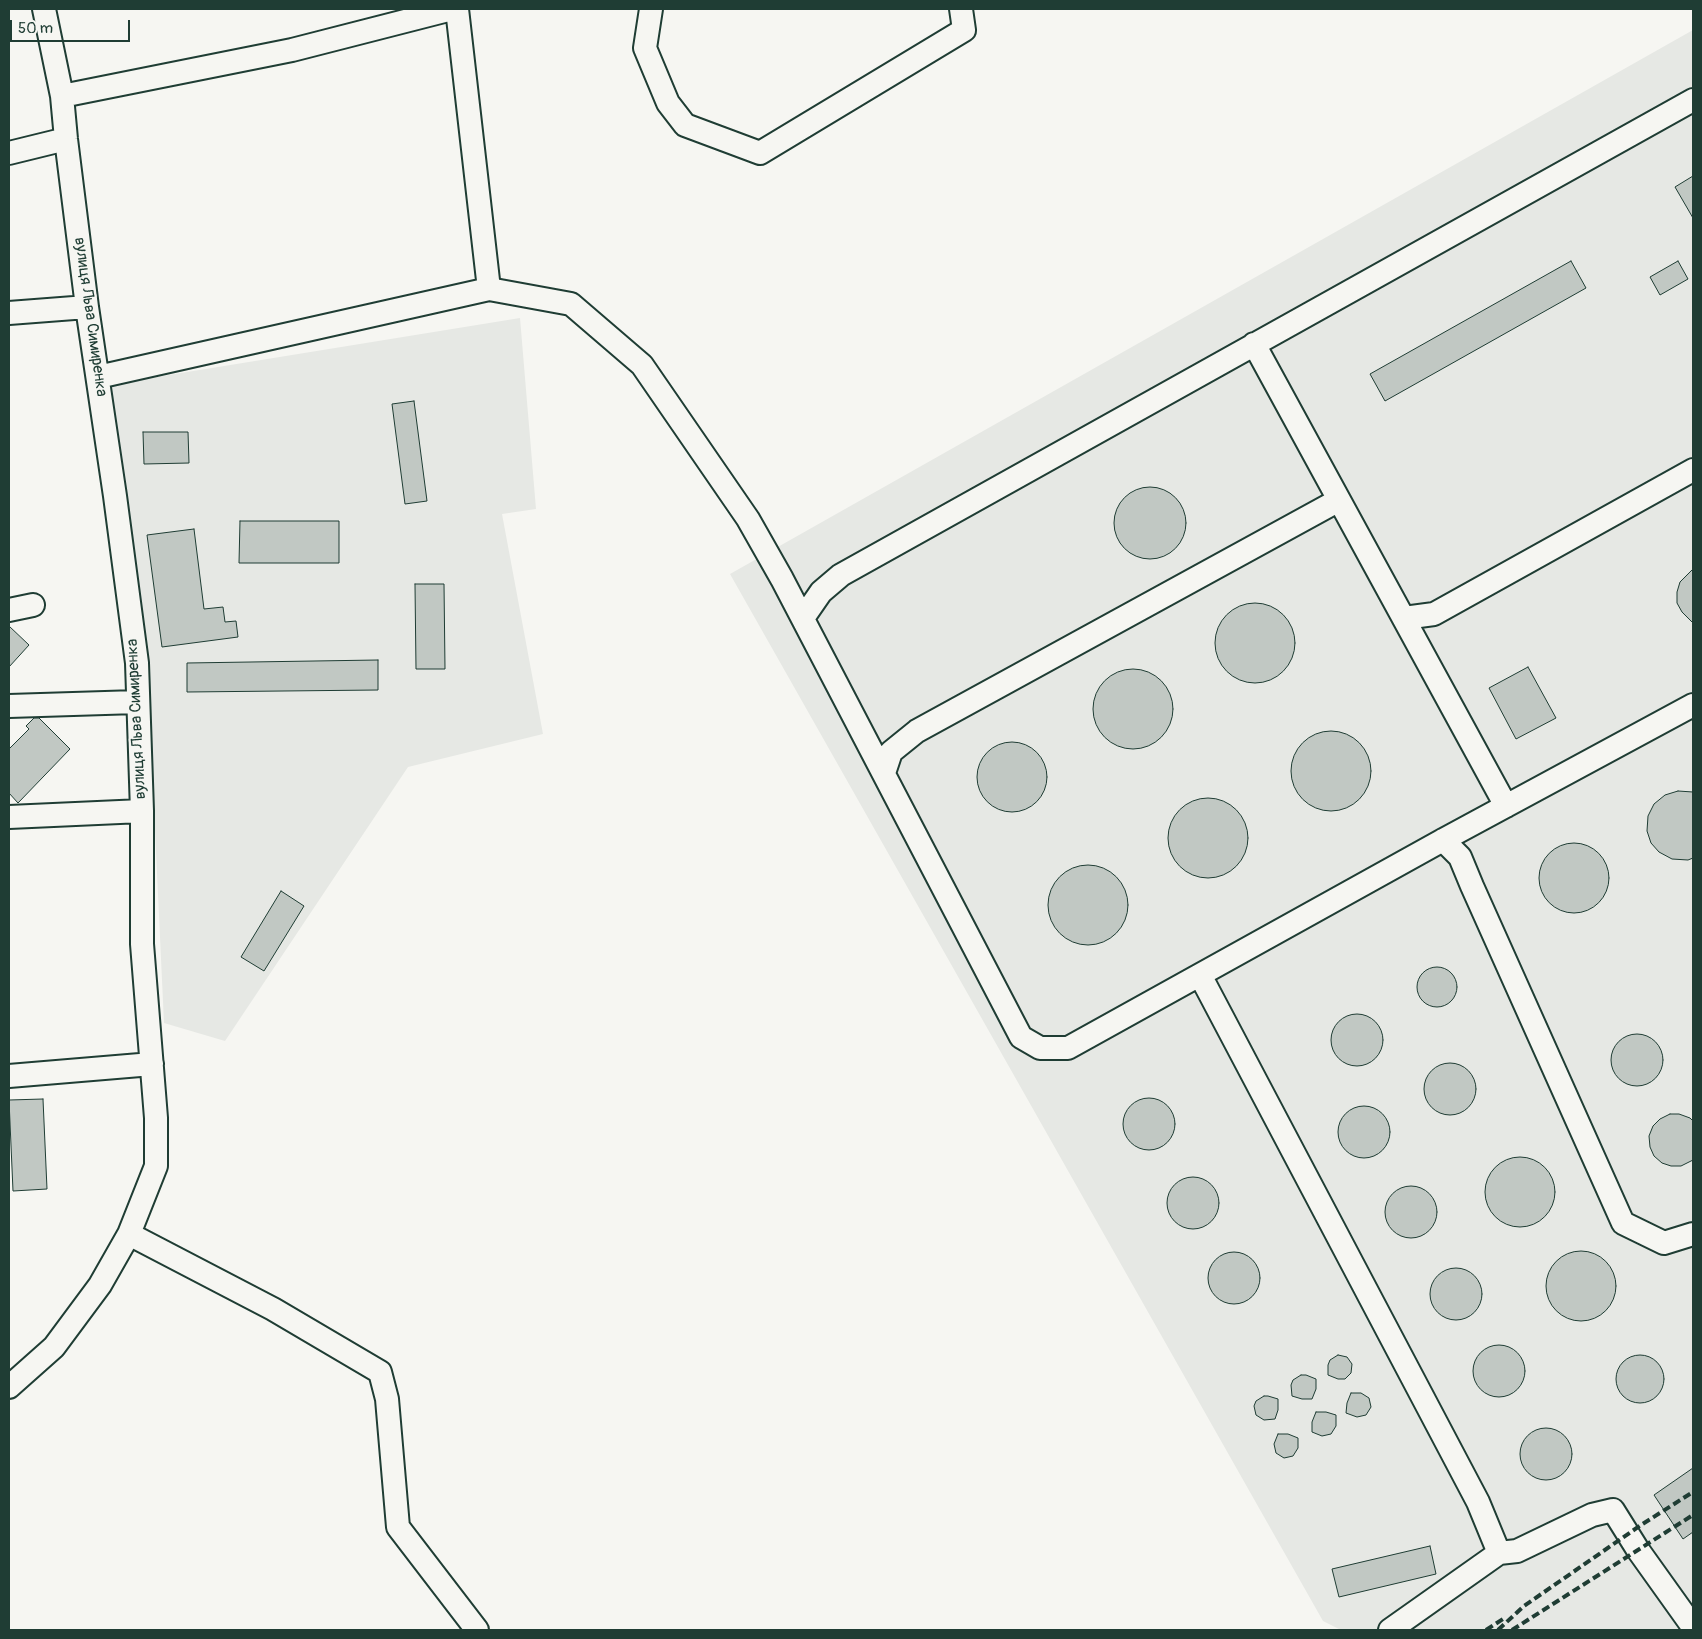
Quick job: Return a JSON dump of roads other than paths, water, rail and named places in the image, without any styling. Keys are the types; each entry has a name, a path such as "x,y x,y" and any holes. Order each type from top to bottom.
{"street":[{"name":"вулиця Льва Симиренка","path":"9,1387 54,1347 100,1285 128,1234 156,1166 156,1118 142,944 142,811 137,663 87,308 62,96 44,9"},
{"path":"62,96 292,50 452,9"},
{"path":"457,9 490,289"},
{"path":"651,9 645,48 668,103 685,125 760,153 964,30 961,9"},
{"path":"803,618 821,592 841,575 1693,100"},
{"path":"9,153 66,139"},
{"path":"98,377 490,289 571,304 642,365 748,518 803,618 1021,1037 1040,1048 1068,1048 1443,840 1693,705"},
{"path":"9,313 87,308"},
{"path":"1254,344 1506,806"},
{"path":"1404,618 1434,614 1693,470"},
{"path":"884,773 891,752 917,732 1339,500"},
{"path":"9,610 33,605"},
{"path":"9,706 137,702"},
{"path":"9,817 142,811"},
{"path":"1443,840 1460,857 1623,1223 1664,1243 1693,1234"},
{"path":"1200,975 1478,1502 1499,1553"},
{"path":"9,1076 152,1064"},
{"path":"128,1234 273,1309 380,1372 387,1399 398,1527 477,1630"},
{"path":"1390,1630 1499,1553 1517,1551 1592,1515 1613,1510 1638,1550 1693,1626"}],"railway":[{"path":"1498,1630 1524,1606 1641,1525 1693,1492"},
{"path":"1512,1630 1693,1515"},
{"path":"1486,1630 1503,1619"}]}
